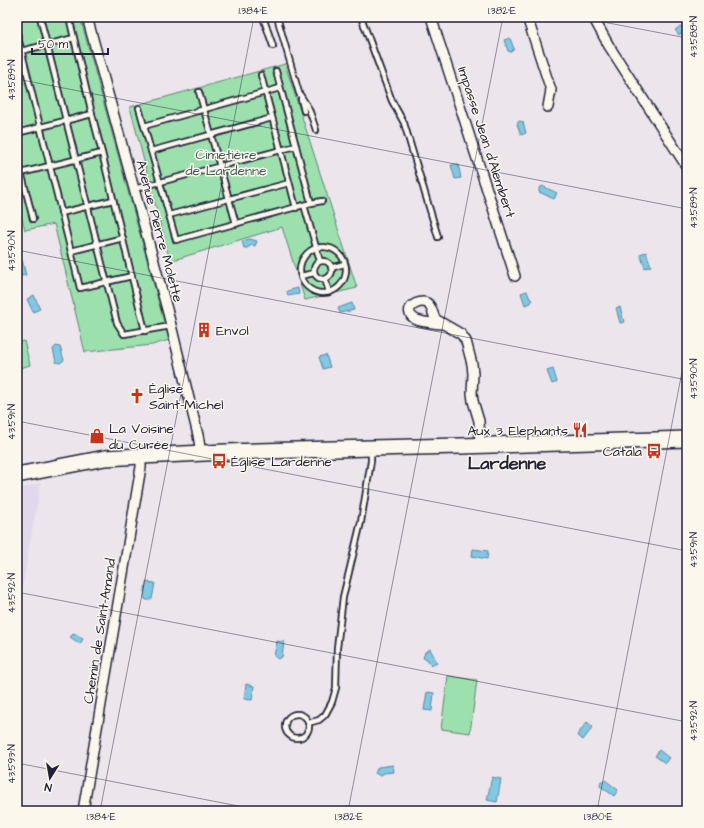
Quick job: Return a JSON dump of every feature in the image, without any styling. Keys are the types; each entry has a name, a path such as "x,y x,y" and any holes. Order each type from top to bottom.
{"main road":[{"path":"17,475 106,458 201,452 480,446 687,439"}],"street":[{"name":"Avenue Pierre Molette","path":"87,17 171,326 198,434 201,452"},
{"name":"Impasse Jean d'Alembert","path":"431,17 515,276"},
{"path":"527,17 550,90 548,107"},
{"path":"593,17 609,46 687,167"},
{"path":"442,324 461,334 466,341 472,364 472,397 479,421 480,446"},
{"name":"Chemin de Saint-Amand","path":"83,811 141,456"}],"lane":[{"path":"40,17 117,323 124,334 171,326"},
{"path":"69,17 145,331"},
{"path":"264,17 273,46"},
{"path":"277,17 304,111"},
{"path":"361,17 392,101 404,123 438,237"},
{"path":"17,33 19,51 40,127 80,288 132,276"},
{"path":"19,51 74,38"},
{"path":"276,71 311,204"},
{"path":"260,75 296,208"},
{"path":"144,126 280,88"},
{"path":"199,92 236,224"},
{"path":"300,93 309,109 316,130"},
{"path":"139,108 176,240 322,201"},
{"path":"17,133 92,114"},
{"path":"151,151 272,118"},
{"path":"134,189 296,146"},
{"path":"21,173 102,153"},
{"path":"17,156 32,218"},
{"path":"169,215 289,183"},
{"path":"61,213 113,200"},
{"path":"304,205 320,261"},
{"path":"71,251 123,238"},
{"path":"316,248 328,248 334,250 342,259 344,264 345,276 339,286 334,290 323,293 317,292 312,290 303,282 300,265 306,254 316,248"},
{"path":"320,261 327,262 331,268 331,275 325,279 318,278 314,273 314,266 320,261"},
{"path":"331,268 344,264"},
{"path":"301,276 314,273"},
{"path":"325,279 329,292"},
{"path":"308,723 319,720 325,716 332,702 336,688 336,648 343,597 360,522 371,461 371,448"},
{"path":"300,714 307,719 308,723 308,731 298,738 290,735 285,728 286,720 292,715 300,714"}],"shaded area":[{"path":"41,483 33,525 17,620 17,489"}],"green space":[{"path":"17,17 80,17 169,340 152,345 85,352 54,224 25,230 17,197"},
{"name":"Cimetière de Lardenne","path":"285,64 357,288 305,300 282,227 170,261 130,107"},
{"path":"24,341 30,365 17,369 17,343"},
{"path":"448,676 477,680 470,733 441,729"}],"water":[{"path":"687,22 687,29 679,35 675,30"},
{"path":"510,38 514,49 511,52 508,51 504,40"},
{"path":"519,121 523,122 526,133 521,135 517,124"},
{"path":"458,164 461,178 455,179 451,165"},
{"path":"542,187 557,193 554,199 539,192 539,188"},
{"path":"250,239 257,241 255,246 252,245 244,248 242,241"},
{"path":"646,252 651,266 645,268 640,254"},
{"path":"22,260 26,275 17,277 17,261"},
{"path":"298,288 299,294 288,296 287,291"},
{"path":"527,291 532,301 531,303 525,305 521,293"},
{"path":"34,295 40,309 33,312 27,299"},
{"path":"352,303 354,310 340,313 338,308"},
{"path":"620,307 624,322 620,323 616,308"},
{"path":"56,346 60,347 64,360 60,363 56,362 53,349"},
{"path":"326,355 330,367 323,369 319,357"},
{"path":"553,369 557,382 552,384 547,371"},
{"path":"473,549 488,551 487,559 472,556"},
{"path":"146,582 155,583 152,599 149,600 144,598"},
{"path":"74,633 83,639 80,644 70,637"},
{"path":"277,641 284,642 282,657 278,659 274,656"},
{"path":"430,649 437,662 431,665 427,659 423,658 425,652"},
{"path":"246,684 254,686 252,700 244,699"},
{"path":"427,692 434,693 432,711 424,710"},
{"path":"587,722 593,727 583,740 577,735"},
{"path":"659,750 669,758 665,763 655,756"},
{"path":"393,765 394,772 384,773 380,776 375,773 378,767"},
{"path":"492,777 501,779 497,802 487,800"},
{"path":"605,780 618,790 614,796 600,786 601,781"}],"place":[{"name":"Envol","path":"204,330"},
{"name":"Église Saint-Michel","path":"137,396"},
{"name":"Aux 3 Elephants","path":"580,430"},
{"name":"La Voisine du Curée","path":"97,436"},
{"name":"Catala","path":"654,451"},
{"name":"Église Lardenne","path":"219,461"}],"district":[{"name":"Lardenne","path":"507,463"}]}
